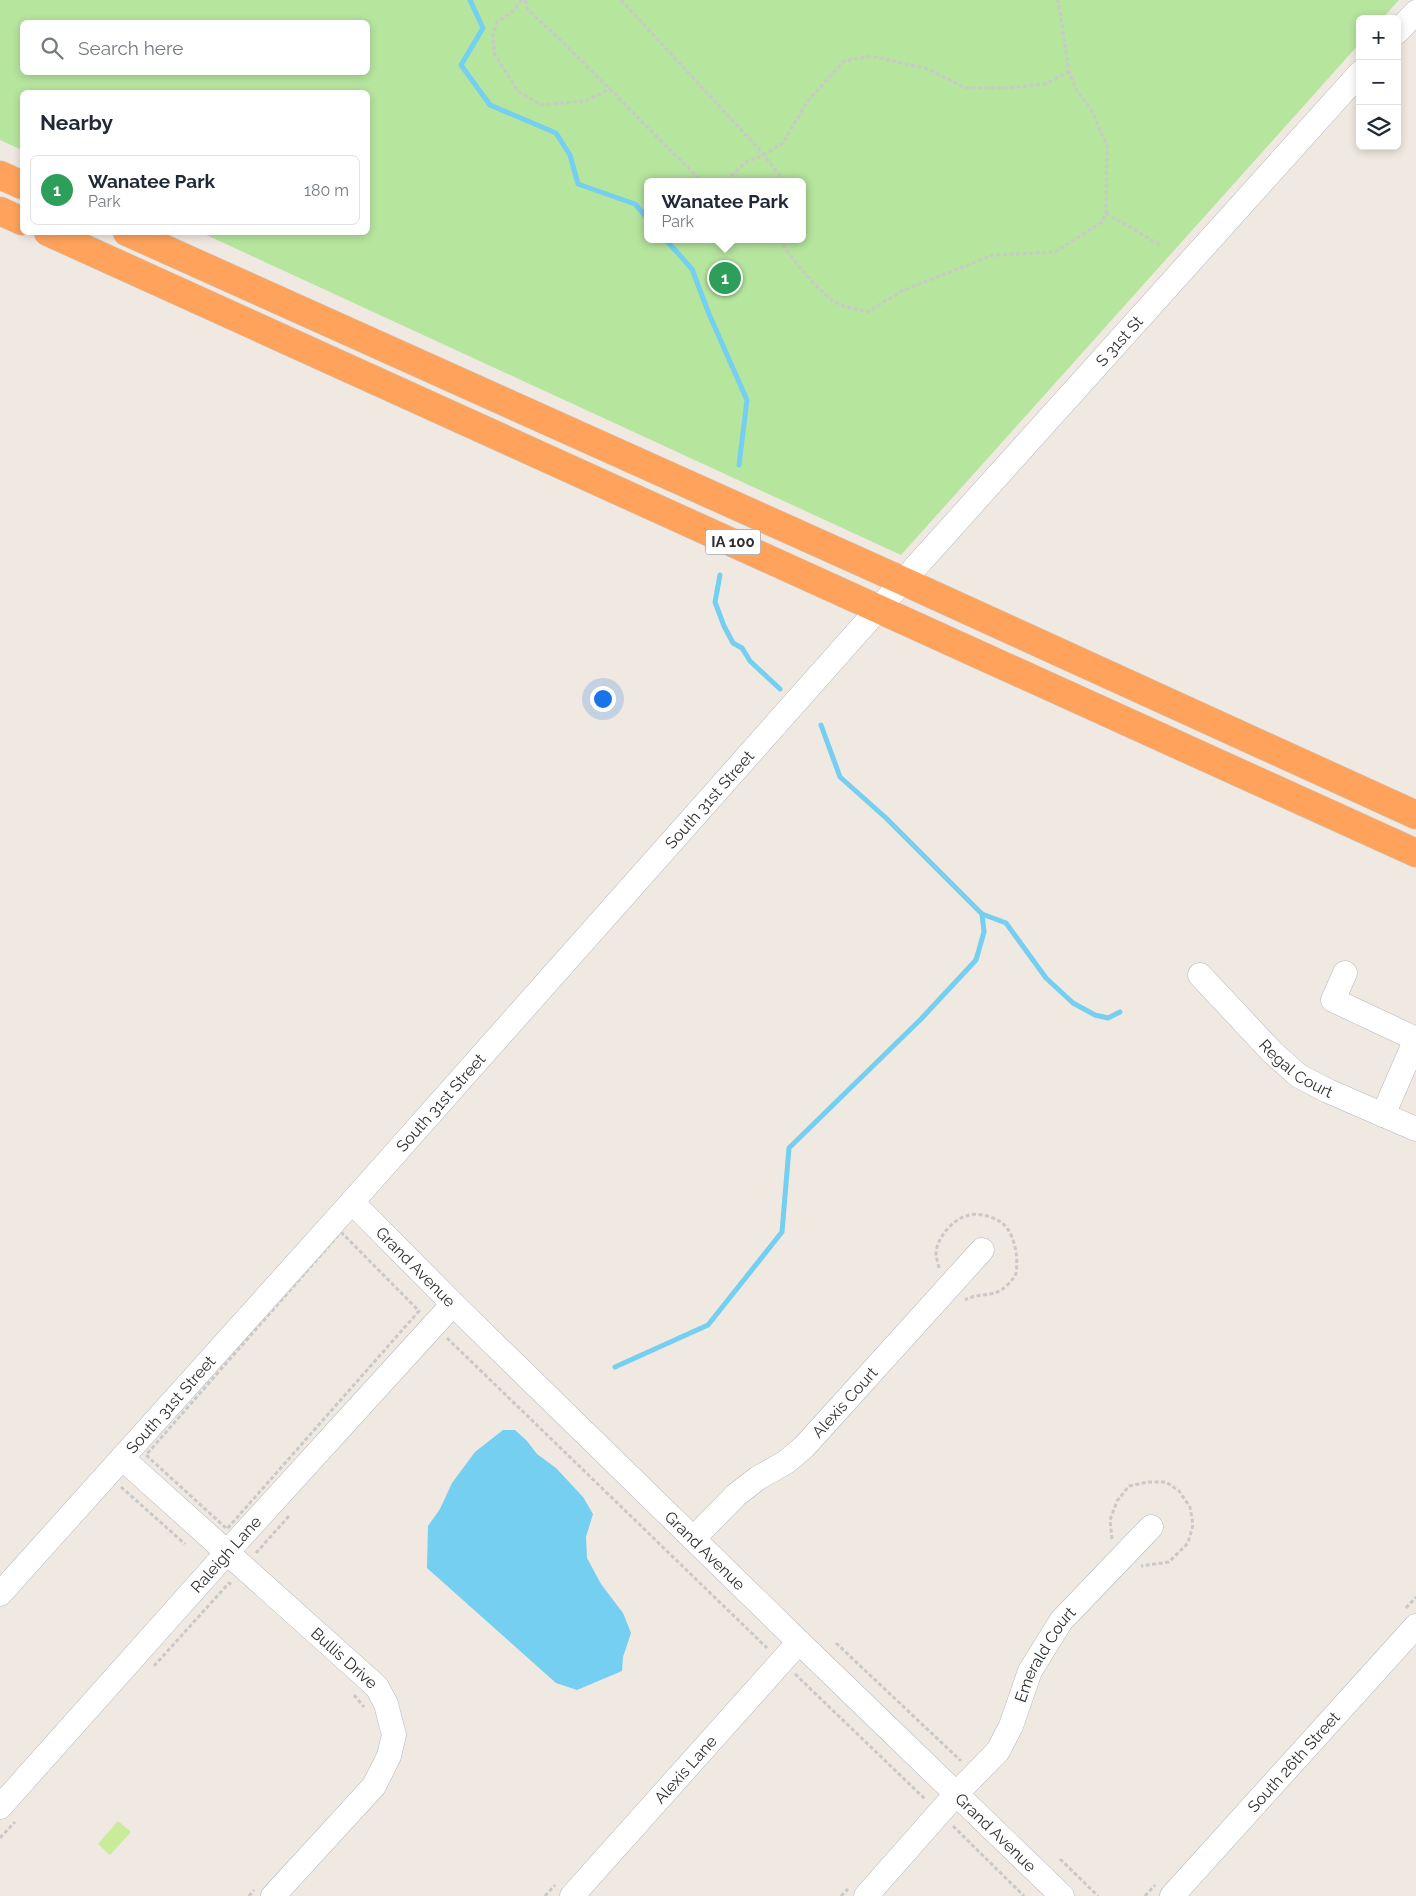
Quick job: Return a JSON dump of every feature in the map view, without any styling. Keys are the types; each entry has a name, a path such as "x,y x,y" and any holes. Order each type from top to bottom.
{"highway":[{"path":"0,175 20,184"},
{"path":"0,211 20,220"},
{"name":"IA 100","path":"55,235 880,608 1416,853"},
{"name":"IA 100","path":"134,235 903,581 1416,816"}],"street":[{"path":"1401,28 1416,12"},
{"name":"S 31st St","path":"880,608 1356,77"},
{"name":"South 31st Street","path":"0,1594 352,1202 880,608"},
{"path":"1346,973 1333,1000 1416,1038 1383,1115"},
{"name":"Regal Court","path":"1200,975 1272,1052 1300,1076 1328,1092 1416,1129"},
{"name":"Grand Avenue","path":"352,1202 453,1304 1062,1896"},
{"name":"Alexis Court","path":"694,1538 736,1495 758,1478 786,1462 804,1447 982,1250"},
{"name":"Raleigh Lane","path":"0,1807 227,1552 453,1304"},
{"name":"Bullis Drive","path":"122,1458 377,1687 386,1704 394,1735 389,1756 374,1786 264,1892"},
{"name":"Emerald Court","path":"857,1892 998,1751 1011,1726 1030,1672 1061,1620 1151,1527"},
{"name":"South 26th Street","path":"1172,1896 1416,1626"},
{"name":"Alexis Lane","path":"565,1889 799,1642"}],"path":[{"path":"611,88 586,102 541,105 518,91 494,53 493,34 497,22 511,13 524,0 528,10 611,88 661,142 699,178"},
{"path":"621,0 764,155 782,178"},
{"path":"782,243 807,276 834,302 867,312 902,291 992,255 1055,252 1102,222 1106,213 1107,147 1093,114 1076,89 1070,71 1058,0"},
{"path":"730,178 746,162 764,155 783,143 807,102 844,60 871,56 928,68 965,88 1008,88 1046,84 1070,71"},
{"path":"1106,213 1160,245"},
{"path":"341,1232 419,1311 227,1529 146,1455 341,1232"},
{"path":"441,1345 447,1338 768,1647 761,1655"},
{"path":"118,1484 187,1545"},
{"path":"255,1554 295,1509"},
{"path":"229,1583 237,1589"},
{"path":"794,1673 926,1801"},
{"path":"348,1688 366,1710"},
{"path":"948,1834 954,1827 1024,1896"},
{"path":"1060,1859 1098,1896"},
{"path":"545,1896 565,1889"},
{"path":"248,1896 264,1892"},
{"path":"842,1896 857,1892"}],"green space":[{"path":"0,0 1399,0 1386,15 1356,15 1356,47 901,555 206,235 370,235 370,90 20,90 20,149 0,140"},
{"path":"118,1821 131,1832 110,1855 98,1844"}],"water":[{"path":"503,1430 515,1430 537,1454 556,1468 583,1497 593,1514 586,1537 587,1558 601,1584 623,1613 631,1633 623,1657 622,1671 577,1690 556,1683 427,1568 428,1526 440,1509 452,1483 475,1452"}],"waterway":[{"path":"470,0 483,28 461,65 490,105 556,133 570,155 578,184 635,204 644,214"},
{"path":"669,243 692,269 709,314 747,400 739,465"},
{"path":"720,575 715,602 724,626 733,643 742,648 750,661 780,689"},
{"path":"821,725 840,777 886,818 982,914 1006,923 1046,978 1073,1003 1095,1015 1108,1018 1120,1012"},
{"path":"615,1367 708,1325 782,1232 789,1148 921,1019 976,960 984,932 982,914"}],"place":[{"name":"Wanatee Park","path":"725,278"}]}
